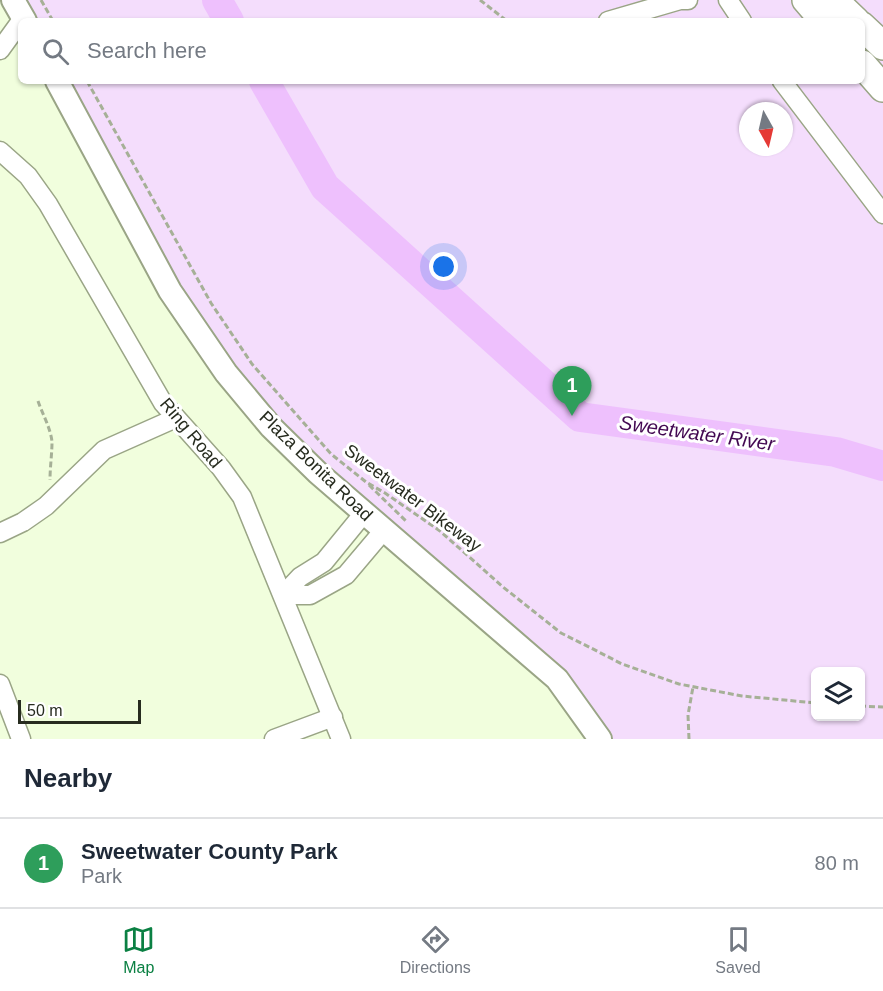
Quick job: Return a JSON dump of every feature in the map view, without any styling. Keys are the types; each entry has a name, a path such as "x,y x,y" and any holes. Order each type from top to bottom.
{"highway":[{"path":"806,0 821,18"},
{"path":"834,0 853,18"},
{"path":"865,29 883,46"},
{"path":"865,67 883,88"}],"main road":[{"name":"Plaza Bonita Road","path":"59,84 170,291 226,373 271,427 318,473 557,679 600,739"}],"lane":[{"path":"618,18 680,0 688,0"},
{"path":"728,0 740,18"},
{"path":"0,27 21,16"},
{"path":"0,50 18,21"},
{"path":"784,84 883,214"},
{"name":"Ring Road","path":"0,151 28,176 48,204 163,403 221,468 242,496 342,739"},
{"path":"0,533 23,522 46,506 104,450 176,418"},
{"path":"283,595 300,577 324,562 364,513"},
{"path":"283,595 310,595 346,575 384,530"},
{"path":"0,684 21,739"},
{"path":"274,739 333,717"}],"path":[{"path":"41,0 51,18"},
{"path":"480,0 503,18"},
{"name":"Sweetwater Bikeway","path":"89,84 211,303 252,364 331,454 366,482 440,531 503,587 561,633 622,664 693,687 742,696 811,703"},
{"path":"38,401 52,440 50,477"},
{"path":"689,739 688,715 693,687"},
{"path":"865,706 883,707"}],"shaded area":[{"path":"13,0 883,0 883,739 599,739 586,717 244,396 59,84 865,84 865,18 23,18"}],"waterway":[{"name":"Sweetwater River","path":"217,0 227,18"},
{"name":"Sweetwater River","path":"266,84 325,187 580,417 836,452 883,466"}],"place":[{"name":"Sweetwater County Park","path":"572,416"}]}
